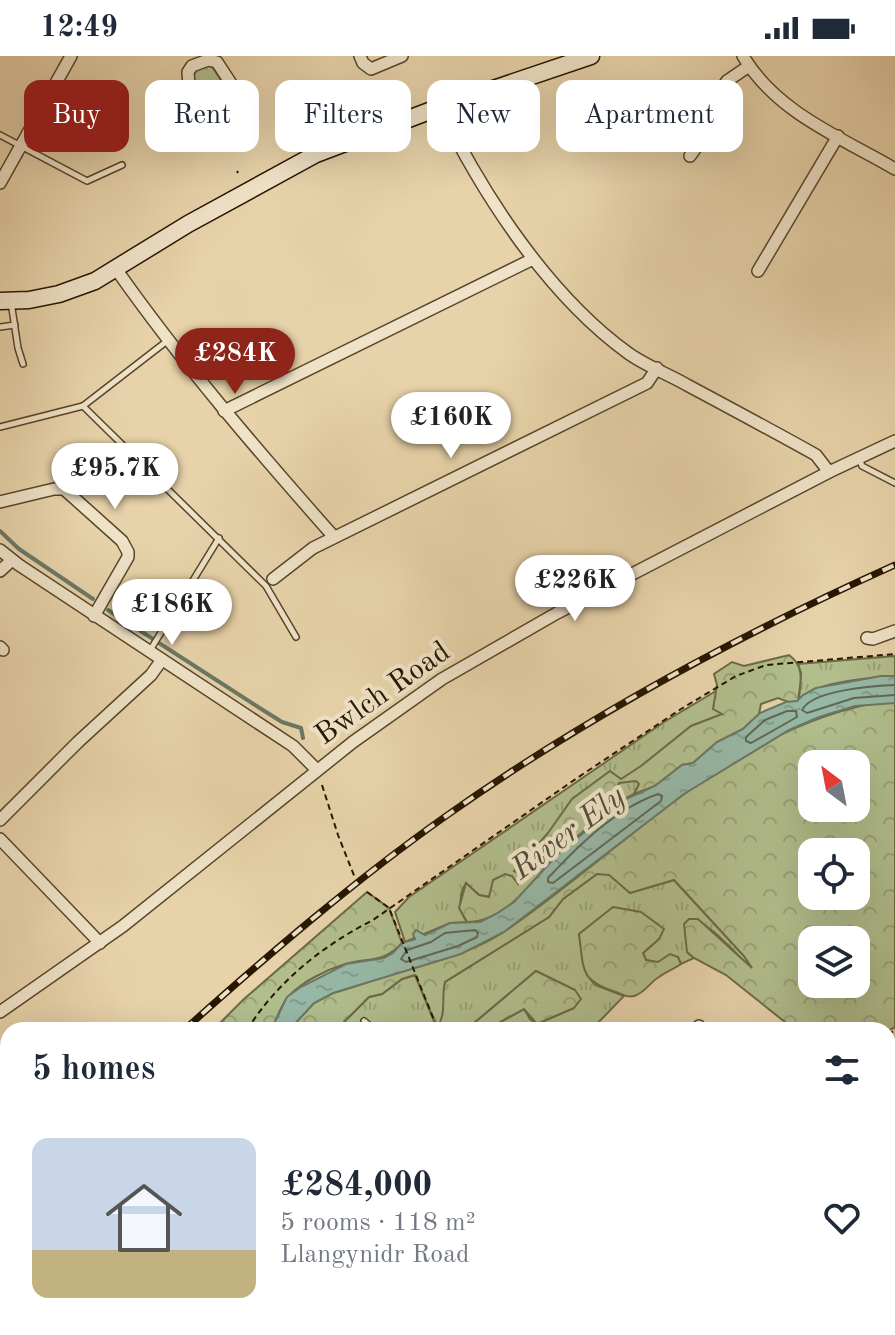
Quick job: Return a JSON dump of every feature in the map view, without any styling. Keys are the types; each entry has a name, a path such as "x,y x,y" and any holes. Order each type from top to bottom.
{"street":[{"path":"0,183 71,56"},
{"path":"360,56 371,69 402,56"},
{"path":"514,80 571,59 591,56"},
{"path":"200,59 217,62 248,114 240,122 205,137 192,129 188,72 200,59"},
{"path":"690,156 711,126 721,90 746,61 782,103 895,169"},
{"path":"6,301 59,294 95,281 163,238 316,154 427,112"},
{"path":"758,271 838,136"},
{"path":"462,152 533,259 613,341 630,355 816,455 829,472"},
{"path":"224,411 533,259"},
{"path":"116,269 167,341 265,460 334,537"},
{"path":"269,583 313,548 647,383 657,368"},
{"name":"Bwlch Road","path":"0,1012 100,943 317,770 416,696 468,662 829,472 895,441"},
{"path":"0,502 64,489 122,541 128,557 94,616"},
{"path":"0,550 149,653 293,746 317,770"},
{"path":"0,571 12,560"},
{"path":"867,638 873,639 895,631"},
{"path":"0,820 151,675 161,661"},
{"path":"0,839 100,943"}],"lane":[{"path":"0,135 87,181 122,165"},
{"path":"6,301 15,325 23,364"},
{"path":"0,327 15,325"},
{"path":"0,427 83,406 167,341"},
{"path":"83,406 269,583 296,637"},
{"path":"858,458 862,466 895,483"},
{"path":"149,653 219,538"}],"path":[{"path":"253,1022 275,991 344,935 373,920 655,726 736,676 766,665 895,654"},
{"path":"317,770 355,878"},
{"path":"367,892 389,908 435,1022"}],"green space":[{"path":"211,65 221,80 193,80 198,68"},
{"path":"789,655 800,670 798,701 791,703 778,698 761,704 759,714 743,729 717,742 693,763 682,765 655,786 634,794 639,784 636,781 619,783 613,796 615,804 558,853 518,897 495,915 467,922 459,908 466,883 479,895 489,897 493,880 505,874 512,876 518,884 525,877 514,871 548,833 572,799 610,771 621,779 691,726 722,714 713,709 717,685 714,674 732,662 744,666"},
{"path":"895,656 895,676 831,684 799,699 801,673 798,664"},
{"path":"716,691 729,710 639,784 634,794 615,804 613,799 542,872 538,864 534,879 522,893 490,897 479,895 466,883 460,903 467,922 450,923 405,942 395,912 409,897 664,722"},
{"path":"887,701 895,703 895,1022 785,1022 726,975 687,952 684,924 689,919 698,919 752,968 674,880 630,893 609,875 597,874 563,899 549,917 445,982 440,1022 435,1022 415,975 402,979 382,994 369,997 344,1022 296,1022 314,1003 333,993 450,957 492,939 732,762 781,735 832,714"},
{"path":"597,874 609,874 630,893 674,880 754,971 714,932 689,919 687,952 694,958 681,964 678,957 658,963 646,960 643,953 659,939 579,935 587,975 595,985 624,996 599,1022 542,1022 574,1008 575,990 536,971 475,1022 437,1022 445,982 549,917 563,899"},
{"path":"367,892 389,908 402,943 395,950 382,957 338,967 307,981 286,999 274,1022 221,1022"},
{"path":"613,907 641,912 664,929 659,939 643,953 646,960 658,962 670,954 678,957 681,964 634,996 625,996 595,983 583,965 579,934"},
{"path":"536,971 575,990 581,999 574,1008 542,1022 535,1022 524,1009 500,1022 475,1022"},
{"path":"415,975 434,1022 344,1022 369,997 382,994 402,979"},
{"path":"524,1009 534,1022 500,1022"}],"water":[{"path":"895,676 895,703 855,706 789,730 684,794 504,932 461,954 333,993 314,1003 296,1022 275,1022 287,997 346,964 384,958 402,943 415,939 413,934 416,930 425,935 450,923 480,922 496,914 514,902 560,852 615,804 655,786 682,765 693,763 717,742 743,729 760,713 786,702 797,701 816,688"}],"waterway":[{"path":"0,531 19,549 93,599"},
{"path":"108,610 153,639"},
{"path":"159,643 282,722 301,728 303,738"}],"railway":[{"path":"193,1022 345,892 499,780 608,712 721,649 895,565"}],"water label":[{"name":"River Ely","path":"569,834"}]}
